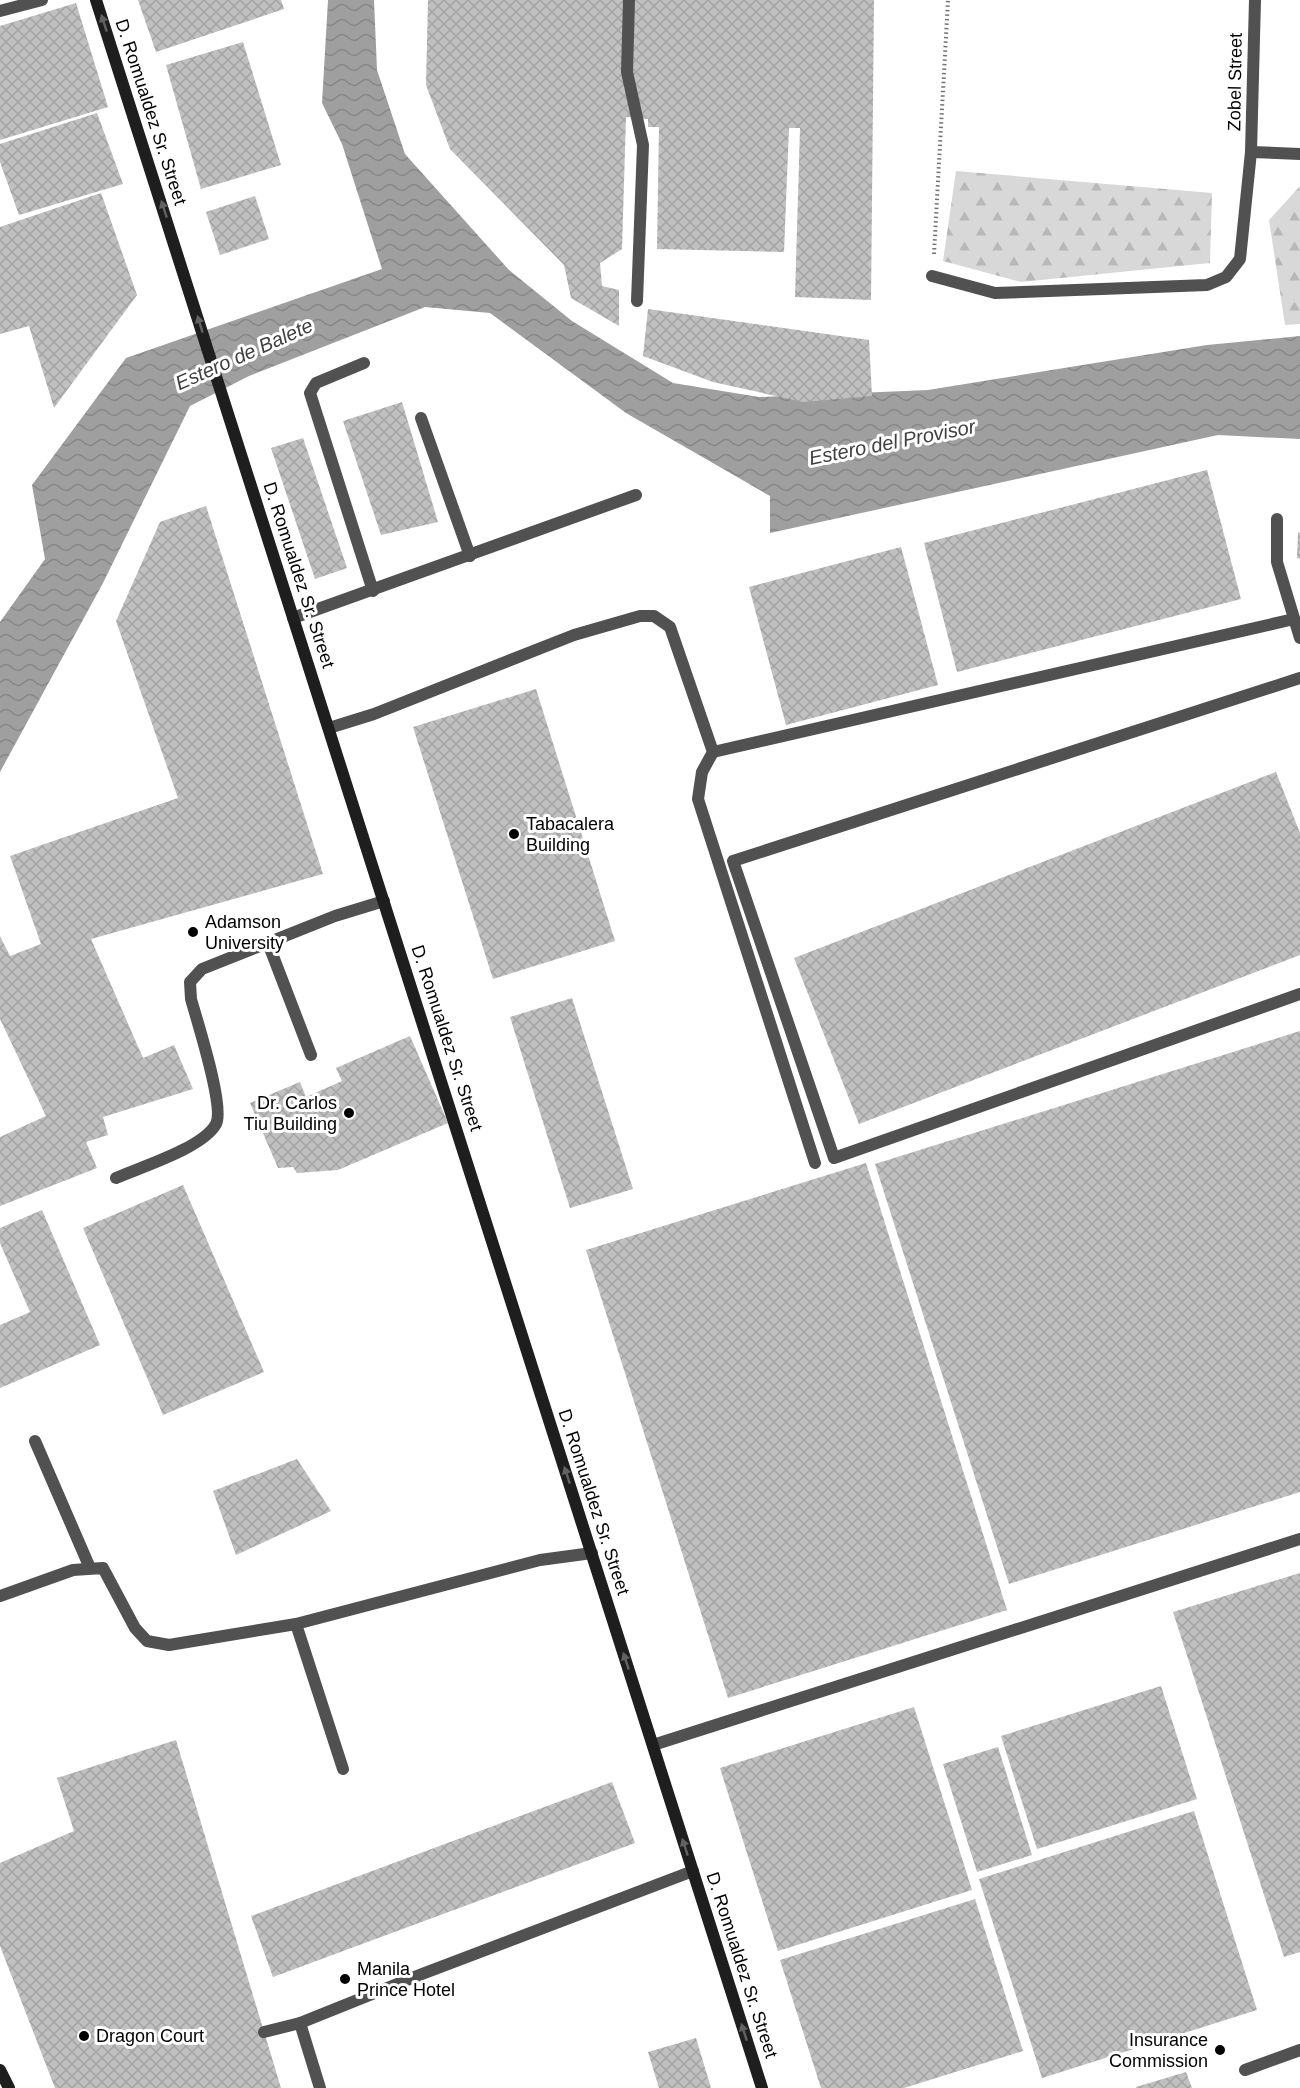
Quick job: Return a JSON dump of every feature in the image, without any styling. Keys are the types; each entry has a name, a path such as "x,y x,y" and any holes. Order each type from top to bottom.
{"main road":[{"name":"D. Romualdez Sr. Street","path":"96,0 762,2088"},
{"path":"0,2070 9,2088"}],"street":[{"path":"0,11 42,0"},
{"path":"629,0 627,72 643,145 638,301"},
{"name":"Zobel Street","path":"1255,0 1251,152 1300,154"},
{"path":"932,276 995,294 1206,285 1226,277 1240,258 1251,152"},
{"path":"364,363 316,383 310,393 373,591"},
{"path":"421,418 470,556"},
{"path":"294,618 636,495"},
{"path":"1277,519 1277,562 1300,638"},
{"path":"329,728 374,714 574,635 640,616 654,616 670,627 713,752 702,772 698,800 815,1163"},
{"path":"713,752 1294,619"},
{"path":"1300,678 733,861 834,1158 1300,994"},
{"path":"116,1178 202,1139 217,1123 217,1100 191,999 190,982 202,969 335,916 384,901"},
{"path":"268,943 311,1056"},
{"path":"36,1441 90,1568"},
{"path":"653,1745 1300,1539"},
{"path":"0,1596 73,1570 103,1568 135,1628 147,1641 169,1645 296,1624 540,1560 591,1553"},
{"path":"296,1624 343,1769"},
{"path":"264,2032 300,2023 693,1871"},
{"path":"300,2023 320,2088"},
{"path":"1245,2070 1300,2050"}],"path":[{"path":"932,276 948,0"}],"green space":[{"path":"956,171 1212,193 1210,263 1021,282 943,261"},
{"path":"1300,186 1300,324 1285,325 1269,220"}],"water":[{"path":"328,0 374,0 377,70 405,154 509,270 572,321 673,383 759,397 928,390 1207,345 1300,336 1300,439 1218,435 770,533 770,496 626,413 490,313 425,307 249,376 190,406 103,583 0,772 0,622 45,559 32,485 126,358 382,269 342,144 322,103"}],"building":[{"path":"138,0 281,0 284,9 156,52"},
{"path":"428,0 874,0 871,300 795,297 800,128 789,128 784,252 657,249 659,127 648,127 648,119 626,117 622,249 600,263 602,286 619,290 619,326 571,298 564,265 450,149 426,85"},
{"path":"76,3 108,107 0,140 0,26"},
{"path":"243,42 281,165 201,189 166,65"},
{"path":"97,113 123,184 19,215 0,162 0,144"},
{"path":"101,193 137,295 54,408 29,326 0,334 0,227"},
{"path":"255,196 269,239 220,255 206,212"},
{"path":"648,309 869,340 872,396 803,402 713,382 643,356"},
{"path":"402,402 438,522 381,535 343,421"},
{"path":"303,438 347,568 315,579 271,448"},
{"path":"1207,470 1241,599 957,672 924,543"},
{"path":"206,506 323,874 91,939 143,1058 174,1045 193,1089 103,1117 108,1135 86,1142 97,1168 0,1206 0,1137 46,1116 0,1019 0,936 10,956 41,944 10,856 178,798 116,621 160,522"},
{"path":"1298,532 1300,533 1300,559 1297,558"},
{"path":"901,547 938,685 786,725 749,587"},
{"name":"Tabacalera Building","path":"536,689 615,941 493,979 413,727"},
{"path":"1276,772 1300,833 1300,955 859,1124 794,958"},
{"path":"572,998 633,1189 570,1208 510,1017"},
{"path":"1300,1031 1300,1492 1009,1584 875,1164"},
{"name":"Dr. Carlos Tiu Building","path":"410,1036 448,1123 338,1170 297,1173 293,1167 278,1168 250,1103 300,1082 306,1097 342,1081 336,1068"},
{"path":"866,1163 1007,1610 728,1698 586,1250"},
{"path":"183,1185 264,1372 163,1415 83,1228"},
{"path":"42,1210 100,1345 0,1388 0,1325 30,1312 0,1243 0,1228"},
{"path":"297,1459 331,1511 236,1555 213,1491"},
{"path":"1300,1573 1300,1952 1284,1957 1173,1612"},
{"path":"1161,1686 1197,1799 1037,1849 1001,1736"},
{"path":"914,1707 972,1890 778,1951 720,1768"},
{"path":"176,1740 281,2088 55,2088 0,1946 0,1863 74,1831 57,1778"},
{"path":"998,1747 1032,1855 977,1872 943,1764"},
{"path":"612,1782 635,1843 273,1977 251,1916"},
{"path":"1194,1811 1257,2010 1042,2078 979,1879"},
{"path":"975,1899 1023,2051 904,2088 821,2088 780,1960"},
{"path":"696,2038 711,2088 659,2088 648,2052"},
{"path":"1186,2072 1192,2088 1136,2088 1136,2087"}],"place":[{"name":"Tabacalera Building","path":"514,834"},
{"name":"Adamson University","path":"193,932"},
{"name":"Dr. Carlos Tiu Building","path":"349,1113"},
{"name":"Manila Prince Hotel","path":"345,1979"},
{"name":"Dragon Court","path":"84,2036"},
{"name":"Insurance Commission","path":"1220,2050"}],"water label":[{"name":"Estero de Balete","path":"244,354"},
{"name":"Estero del Provisor","path":"892,442"}]}
